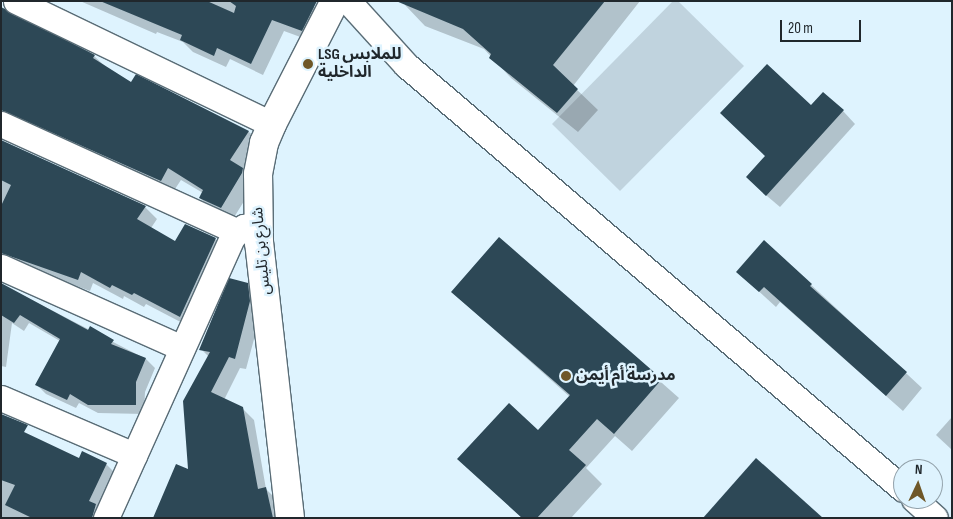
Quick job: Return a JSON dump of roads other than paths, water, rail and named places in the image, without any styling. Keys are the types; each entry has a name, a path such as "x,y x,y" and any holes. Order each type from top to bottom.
{"street":[{"path":"16,1 272,124"},
{"name":"شارع بن تليس","path":"290,518 247,228 264,143 336,1"},
{"path":"348,1 406,65 893,480"},
{"path":"1,124 247,228 182,348 106,518"},
{"path":"1,267 182,348"},
{"path":"1,398 134,455"},
{"path":"926,509 936,518"}],"place":[{"name":"LSG للملابس الداخلية","path":"308,64"},
{"name":"مدرسة أم أيمن","path":"566,376"}]}
